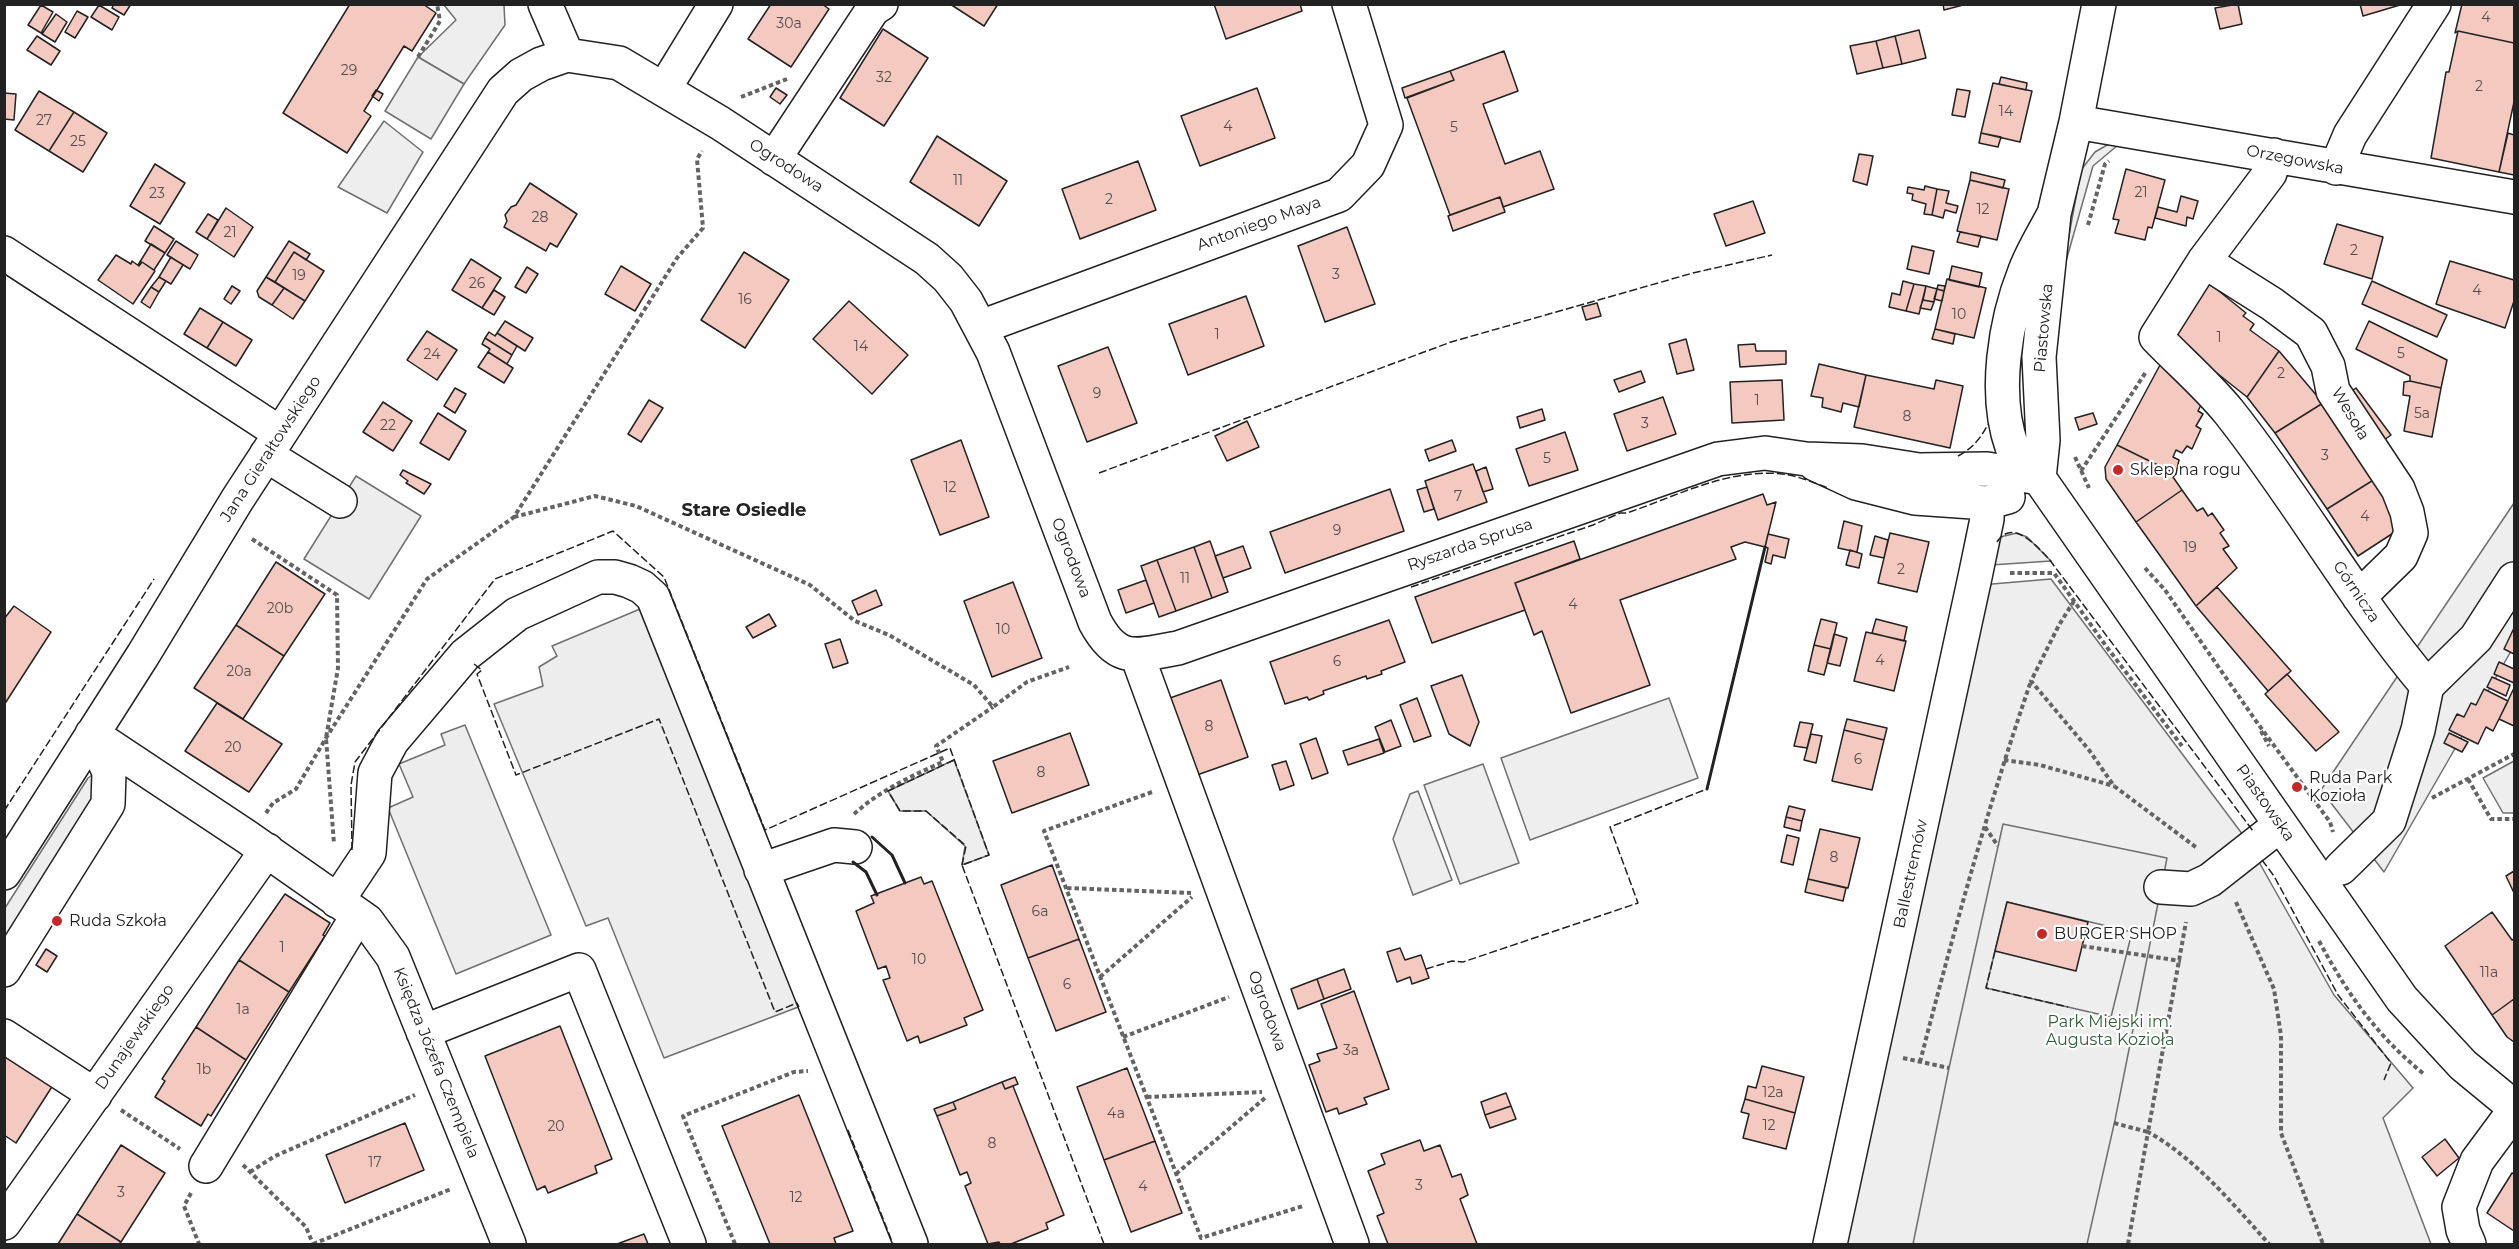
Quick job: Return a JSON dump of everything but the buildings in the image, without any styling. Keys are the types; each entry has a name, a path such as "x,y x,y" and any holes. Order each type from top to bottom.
{"street":[{"path":"545,4 567,56"},
{"path":"664,89 716,4"},
{"path":"774,159 873,9 881,4"},
{"name":"Antoniego Maya","path":"981,327 1339,195 1368,165 1386,125 1349,4"},
{"name":"Piastowska","path":"2099,4 2076,122 2054,214 2039,357 2043,440 2039,478 2402,999 2463,1065 2514,1109"},
{"path":"2336,168 2350,135 2434,4"},
{"name":"Ogrodowa","path":"567,56 619,63 720,123 927,260 948,278 966,301 997,363 1095,622 1104,638 1118,651 1137,655 1352,1245"},
{"name":"Jana Gierałtowskiego","path":"4,873 273,444 503,91 521,75 541,64 567,56"},
{"name":"Orzegowska","path":"2076,122 2514,197"},
{"path":"2156,337 2204,261 2270,173 2274,155"},
{"path":"4,253 273,444 340,501"},
{"name":"Wesoła","path":"2204,261 2312,333 2328,366 2333,391 2398,489 2407,512 2411,533 2401,556 2360,597"},
{"name":"Górnicza","path":"2156,337 2228,411 2319,536 2391,643 2427,686"},
{"name":"Ryszarda Sprusa","path":"1137,655 1178,648 1718,459 1764,453 1806,459 1862,460 1919,470 1987,469 2039,478"},
{"name":"Ryszarda Sprusa","path":"1806,459 1856,483 1914,498 1987,503 2016,494 2039,478"},
{"name":"Ballestremów","path":"1830,1245 1975,577 1987,519 1987,503"},
{"path":"206,1166 338,901 369,853 375,773 392,741 465,655 517,614 598,577 615,577 642,587 653,597 911,1245"},
{"path":"2341,868 2389,821 2418,730 2427,686 2476,638 2514,579"},
{"path":"4,970 108,804 109,772 92,734"},
{"name":"Księdza Józefa Czempiela","path":"92,734 257,844 367,921 393,957 509,1245"},
{"path":"2176,888 2210,880 2280,825"},
{"path":"761,870 834,845 852,833"},
{"name":"Dunajewskiego","path":"4,1223 95,1094 257,844"},
{"path":"423,1032 579,970 689,1245"},
{"path":"4,1036 95,1094"},
{"path":"2469,1245 2463,1230 2459,1207 2477,1161 2514,1109"}],"path":[{"path":"418,57 440,21 437,4"},
{"path":"514,517 677,258 704,228 697,159 736,99 839,60"},
{"path":"2086,231 2105,164 2119,153 2133,151 2138,133"},
{"path":"2080,472 2155,358 2156,337"},
{"path":"2074,454 2090,491"},
{"path":"257,844 273,803 296,789 427,579 514,517 595,496 636,506 810,585 855,621 889,635 974,685 993,707"},
{"path":"246,535 336,595 338,668 326,738 338,901"},
{"path":"2142,565 2165,590 2256,722 2330,822 2341,868"},
{"path":"2054,573 2185,750"},
{"path":"2059,625 2074,602"},
{"path":"852,833 873,797 897,782 943,762 936,746 1027,682 1069,667"},
{"path":"1948,1068 1920,1062 1953,933 2004,760 2031,681"},
{"path":"2389,821 2514,754"},
{"path":"2004,760 2040,765 2114,786"},
{"path":"2468,779 2491,819 2514,819"},
{"path":"1158,790 1044,831 1201,1238 1312,1203"},
{"path":"1985,826 1998,846"},
{"path":"1066,888 1196,893 1100,977"},
{"path":"2128,1245 2181,961 2176,888"},
{"path":"2317,938 2344,988 2379,1033"},
{"path":"2082,946 2181,961"},
{"path":"1123,1036 1236,995"},
{"path":"735,1245 683,1116 794,1072 804,1070 814,1072"},
{"path":"1147,1097 1272,1092 1176,1174"},
{"path":"95,1094 206,1166 184,1206 199,1245"},
{"path":"250,1172 275,1156 418,1094"},
{"path":"2114,1123 2148,1132 2170,1144 2236,1208 2269,1245"},
{"path":"240,1162 306,1227 314,1245 455,1187"}],"green space":[{"path":"444,5 504,5 505,25 464,84 418,57 456,20"},
{"path":"384,121 423,152 387,213 338,187"},
{"path":"2107,145 2118,145 2093,166 2061,279 2081,170 2095,152"},
{"path":"2514,503 2514,646 2384,872 2321,790"},
{"path":"2017,533 2027,537 2051,561 1991,565 2000,537"},
{"name":"Park Miejski im. Augusta Kozioła","path":"2051,579 2246,839 2334,995 2413,1088 2383,1118 2431,1244 1841,1244 1987,587 1992,584"},
{"path":"1669,698 1698,778 1530,840 1501,758"},
{"path":"954,760 989,855 962,865 965,846 926,811 900,811 888,791"},
{"path":"2514,761 2514,813 2503,813 2483,778"},
{"path":"1483,764 1519,863 1460,884 1424,785"},
{"path":"95,773 92,805 5,940 5,908 88,778"},
{"path":"1418,791 1452,880 1413,895 1393,839 1410,794"}],"shaded area":[{"path":"418,57 464,84 431,139 385,111"},
{"path":"356,476 421,516 369,599 304,559"},
{"path":"640,609 801,1006 664,1058 608,918 586,926 494,704 543,686 539,667 557,656 552,646"},
{"path":"465,725 551,935 456,974 388,808 413,797 399,764 445,745 441,734"},
{"path":"2003,824 2167,858 2115,1120 2087,1244 1913,1244","holes":["2007,902 2132,932 2111,1017 1986,988"]}],"fence":[{"path":"1099,473 1451,342 1693,273 1772,255"},
{"path":"1958,456 1976,443 1988,424"},
{"path":"1411,587 1723,479 1763,473 1783,474 1828,488"},
{"path":"352,850 351,785 355,762 495,579 613,531 664,577 765,830 950,748 989,855 962,865 1104,1244"},
{"path":"1997,542 2003,535 2017,533 2038,547 2049,559 2253,831"},
{"path":"4,811 154,579"},
{"path":"474,664 482,670 477,674 516,775 659,719 775,1012 797,1003 799,1007"},
{"path":"954,760 888,791 900,811 926,811 966,846 962,865"},
{"path":"1426,969 1452,961 1463,962 1638,903 1610,827 1707,789"},
{"path":"2262,860 2274,876 2338,995 2391,1063 2384,1080"},
{"path":"1995,951 1986,988 2068,1007"},
{"path":"848,1130 893,1244"}],"wall":[{"path":"1707,789 1765,547"},
{"path":"872,837 892,855 905,883"},
{"path":"853,862 866,872 877,895"}],"place":[{"name":"Sklep na rogu","path":"2118,470"},
{"name":"Ruda Park Kozioła","path":"2297,787"},
{"name":"Ruda Szkoła","path":"57,921"},
{"name":"BURGER SHOP","path":"2042,934"}],"district":[{"name":"Stare Osiedle","path":"744,511"}]}
